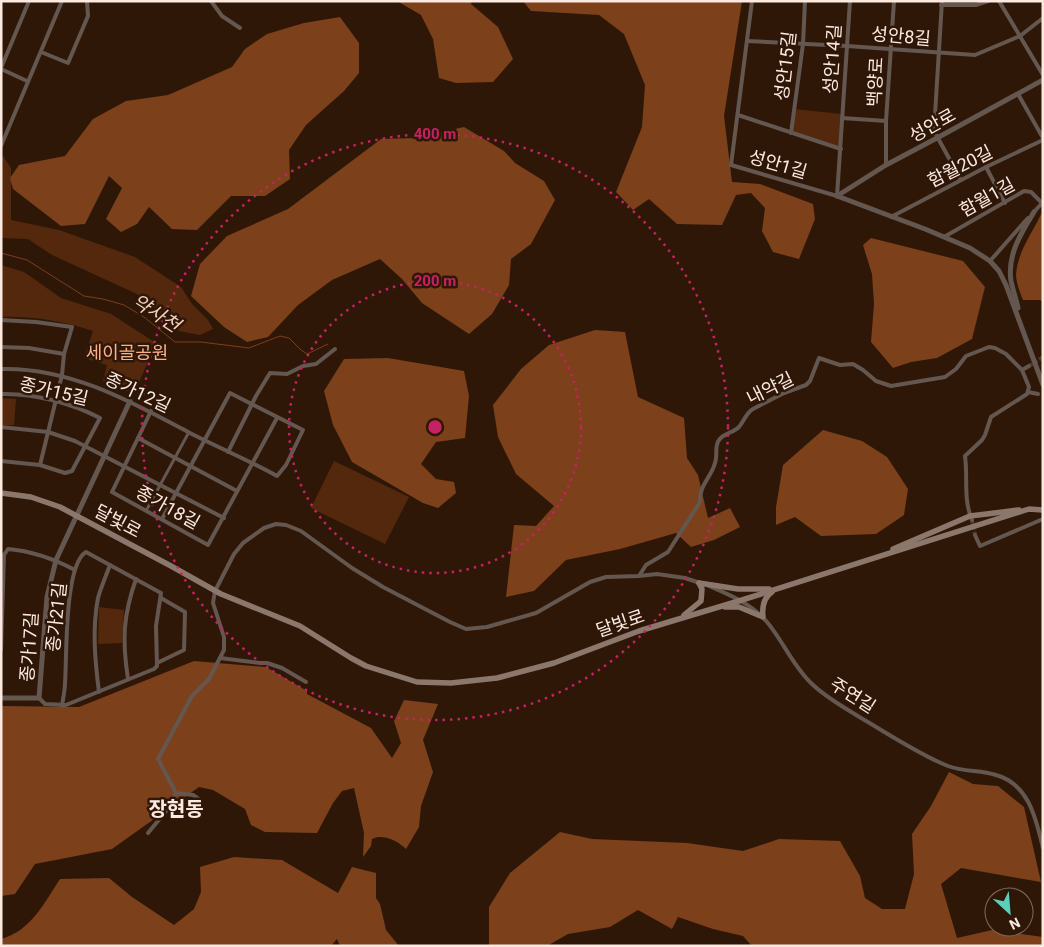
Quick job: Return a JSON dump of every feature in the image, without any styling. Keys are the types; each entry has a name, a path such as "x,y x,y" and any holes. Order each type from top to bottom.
{"main road":[{"name":"달빛로","path":"1,493 39,499 76,516 215,591 294,623 366,666 417,682 464,683 522,673 639,631 1029,509 1042,510"},
{"path":"881,556 907,542 971,518 1029,509"},
{"path":"699,583 738,589 776,589"},
{"path":"676,620 701,601 702,589 699,583"},
{"path":"720,607 739,607 763,617 762,608 767,595 776,589"}],"street":[{"path":"28,81 1,69 29,1"},
{"path":"1,146 62,1"},
{"path":"41,52 68,64 88,16 88,1"},
{"path":"211,1 222,16 240,28"},
{"name":"성안1길","path":"752,1 731,165 837,196"},
{"name":"성안15길","path":"790,133 803,44 805,1"},
{"name":"성안14길","path":"837,196 850,1"},
{"name":"백양로","path":"886,165 886,122 894,1"},
{"path":"961,180 934,131 942,3 976,5 988,1"},
{"path":"999,1 1043,75"},
{"name":"성안8길","path":"747,41 976,55 1020,36 1043,18"},
{"name":"성안로","path":"837,196 886,165 1043,80"},
{"path":"1018,94 1043,139"},
{"name":"성안1길","path":"738,115 840,149"},
{"name":"성안14길","path":"842,118 886,122"},
{"name":"함월20길","path":"891,218 1043,139"},
{"path":"986,167 1005,203"},
{"name":"함월1길","path":"837,196 970,248 990,261 1042,202 1028,190 1024,191 944,237"},
{"path":"1020,320 1010,268 1012,254 1034,212"},
{"path":"990,261 999,271 1006,285 1043,385"},
{"path":"1,320 72,327 64,354 62,375 40,465"},
{"path":"1,346 64,354"},
{"name":"내약길","path":"639,576 646,564 668,552 700,502 700,492 715,464 717,444 724,435 737,429 748,412 784,393 806,385 810,381 819,358 840,364 853,364 876,381 891,386 945,377 956,369 966,356 989,348 1001,350 1022,370"},
{"path":"228,452 270,373 286,374 302,366 316,364 335,350"},
{"path":"971,518 965,492 967,475 964,456 982,440 991,417 1023,398 1028,392 1029,387 1022,370 1029,366"},
{"name":"종가12길","path":"1,369 22,369 62,375 130,401 277,476 286,465 303,430 277,418"},
{"path":"162,519 230,392 277,418 252,463"},
{"path":"1028,392 1038,394"},
{"name":"종가15길","path":"1,394 28,396 56,402 84,410 100,418 85,446"},
{"name":"종가17길","path":"1,698 39,698 47,597 56,560 130,401"},
{"name":"종가18길","path":"151,411 112,492 208,545 252,463"},
{"path":"1,427 48,432 75,441 125,466"},
{"path":"146,510 189,432"},
{"path":"138,438 237,491"},
{"path":"1,461 40,465 65,473 72,472 85,446"},
{"name":"종가18길","path":"125,466 224,518"},
{"path":"975,535 980,546 1043,519"},
{"path":"176,793 158,759 192,696 209,679 225,644 213,603 215,591 234,554 244,543 264,528 276,524 286,525 300,531 352,568 383,587 442,618 466,628 487,627 536,613 606,577 639,576"},
{"name":"종가17길","path":"1,650 4,555 8,549 24,550 56,560"},
{"name":"종가21길","path":"62,706 65,685 68,604 75,570 83,554 86,552 161,592 161,598"},
{"path":"56,560 75,570"},
{"path":"99,692 95,657 96,617 102,586 110,565"},
{"name":"주연길","path":"639,576 657,574 699,583 742,600 763,617 801,672 821,692 939,762 966,771 996,775 1017,786 1032,809 1043,848"},
{"path":"128,679 124,653 124,629 128,602 136,579"},
{"path":"39,698 44,704 62,706 154,669 157,664 184,650 185,612 161,598 156,626 157,664"},
{"path":"220,658 260,663 267,662 282,668 306,682"},
{"path":"176,793 193,795 200,800"},
{"path":"148,833 167,810 176,793"}],"green space":[{"path":"794,109 842,114 841,149 791,133"},
{"path":"1,153 11,168 11,220 59,230 135,257 181,287 192,304 208,320 213,329 200,335 179,331 137,294 52,255 28,239 1,238"},
{"name":"세이골공원","path":"1,265 24,272 61,298 111,314 156,343 134,394 103,381 107,365 84,358 93,331 47,320 1,317"},
{"path":"1,398 16,399 14,425 1,425"},
{"path":"334,461 409,497 385,544 311,508"},
{"path":"99,607 124,610 122,643 98,644"}],"shaded area":[{"path":"397,1 472,1 471,4 498,27 513,59 493,82 456,83 439,78 433,39 421,15"},
{"path":"523,1 742,1 724,116 732,182 760,184 813,204 815,219 799,259 773,252 762,231 765,208 751,193 736,195 722,225 677,224 649,199 633,210 616,192 642,127 645,85 624,34 599,15 531,11"},
{"path":"340,17 359,43 359,73 344,91 306,125 289,150 290,179 265,196 231,196 197,230 172,229 149,207 137,224 121,232 106,219 122,188 109,176 85,224 61,226 13,189 10,178 19,165 65,156 93,119 126,101 168,95 232,67 245,49 267,34 304,23"},
{"path":"464,127 504,151 515,163 544,181 555,200 531,244 511,259 509,285 492,314 469,334 422,303 402,279 380,259 332,280 298,305 268,337 247,342 224,327 191,296 200,264 227,236 288,209 381,139 415,138"},
{"path":"1043,210 1043,302 1040,300 1023,300 1018,287 1017,265"},
{"path":"871,238 963,261 985,287 972,339 937,358 911,362 893,368 871,342 874,304 872,274 863,245"},
{"path":"595,330 625,332 638,397 684,418 687,458 698,475 708,518 730,508 740,527 714,540 691,547 676,533 620,549 566,560 534,591 506,597 514,525 536,526 554,506 516,474 498,437 493,405 521,369 549,345"},
{"path":"388,358 464,371 469,396 465,438 436,442 421,464 436,479 454,482 456,493 438,508 423,503 352,462 333,425 324,391 344,359"},
{"path":"823,430 862,441 887,457 908,489 904,515 876,534 821,536 795,517 776,525 776,507 783,465"},
{"path":"194,661 266,667 307,691 307,694 371,728 392,758 401,743 394,721 404,700 438,704 423,740 433,772 421,806 419,827 406,849 399,843 385,837 376,837 372,839 371,846 363,857 364,833 354,788 342,791 333,803 317,833 265,832 251,825 245,809 213,790 199,787 112,849 35,864 15,894 1,896 1,706 79,707"},
{"path":"949,772 973,784 998,786 1024,807 1041,882 961,868 941,884 957,938 984,932 984,937 1034,936 1043,937 1043,946 752,946 743,936 713,929 678,917 672,929 638,910 610,927 568,934 547,946 489,946 489,907 510,873 560,832 592,839 687,843 743,851 779,839 840,841 860,876 865,898 882,909 905,909 914,874 912,834 931,806"},
{"path":"234,857 282,860 338,893 352,867 376,873 376,898 380,904 386,930 399,946 340,946 337,939 331,946 1,946 1,939 21,930 29,923 60,879 109,878 132,897 174,925 194,909 201,892 200,867"}],"waterway":[{"name":"약사천","path":"1,253 27,260 84,296 124,305 144,317 175,342 201,342 249,348 280,336 289,338 307,354 328,344"}],"tunnel":[{"path":"1029,366 1043,357"},
{"path":"972,520 975,535"}],"district":[{"name":"장현동","path":"176,809"}]}
